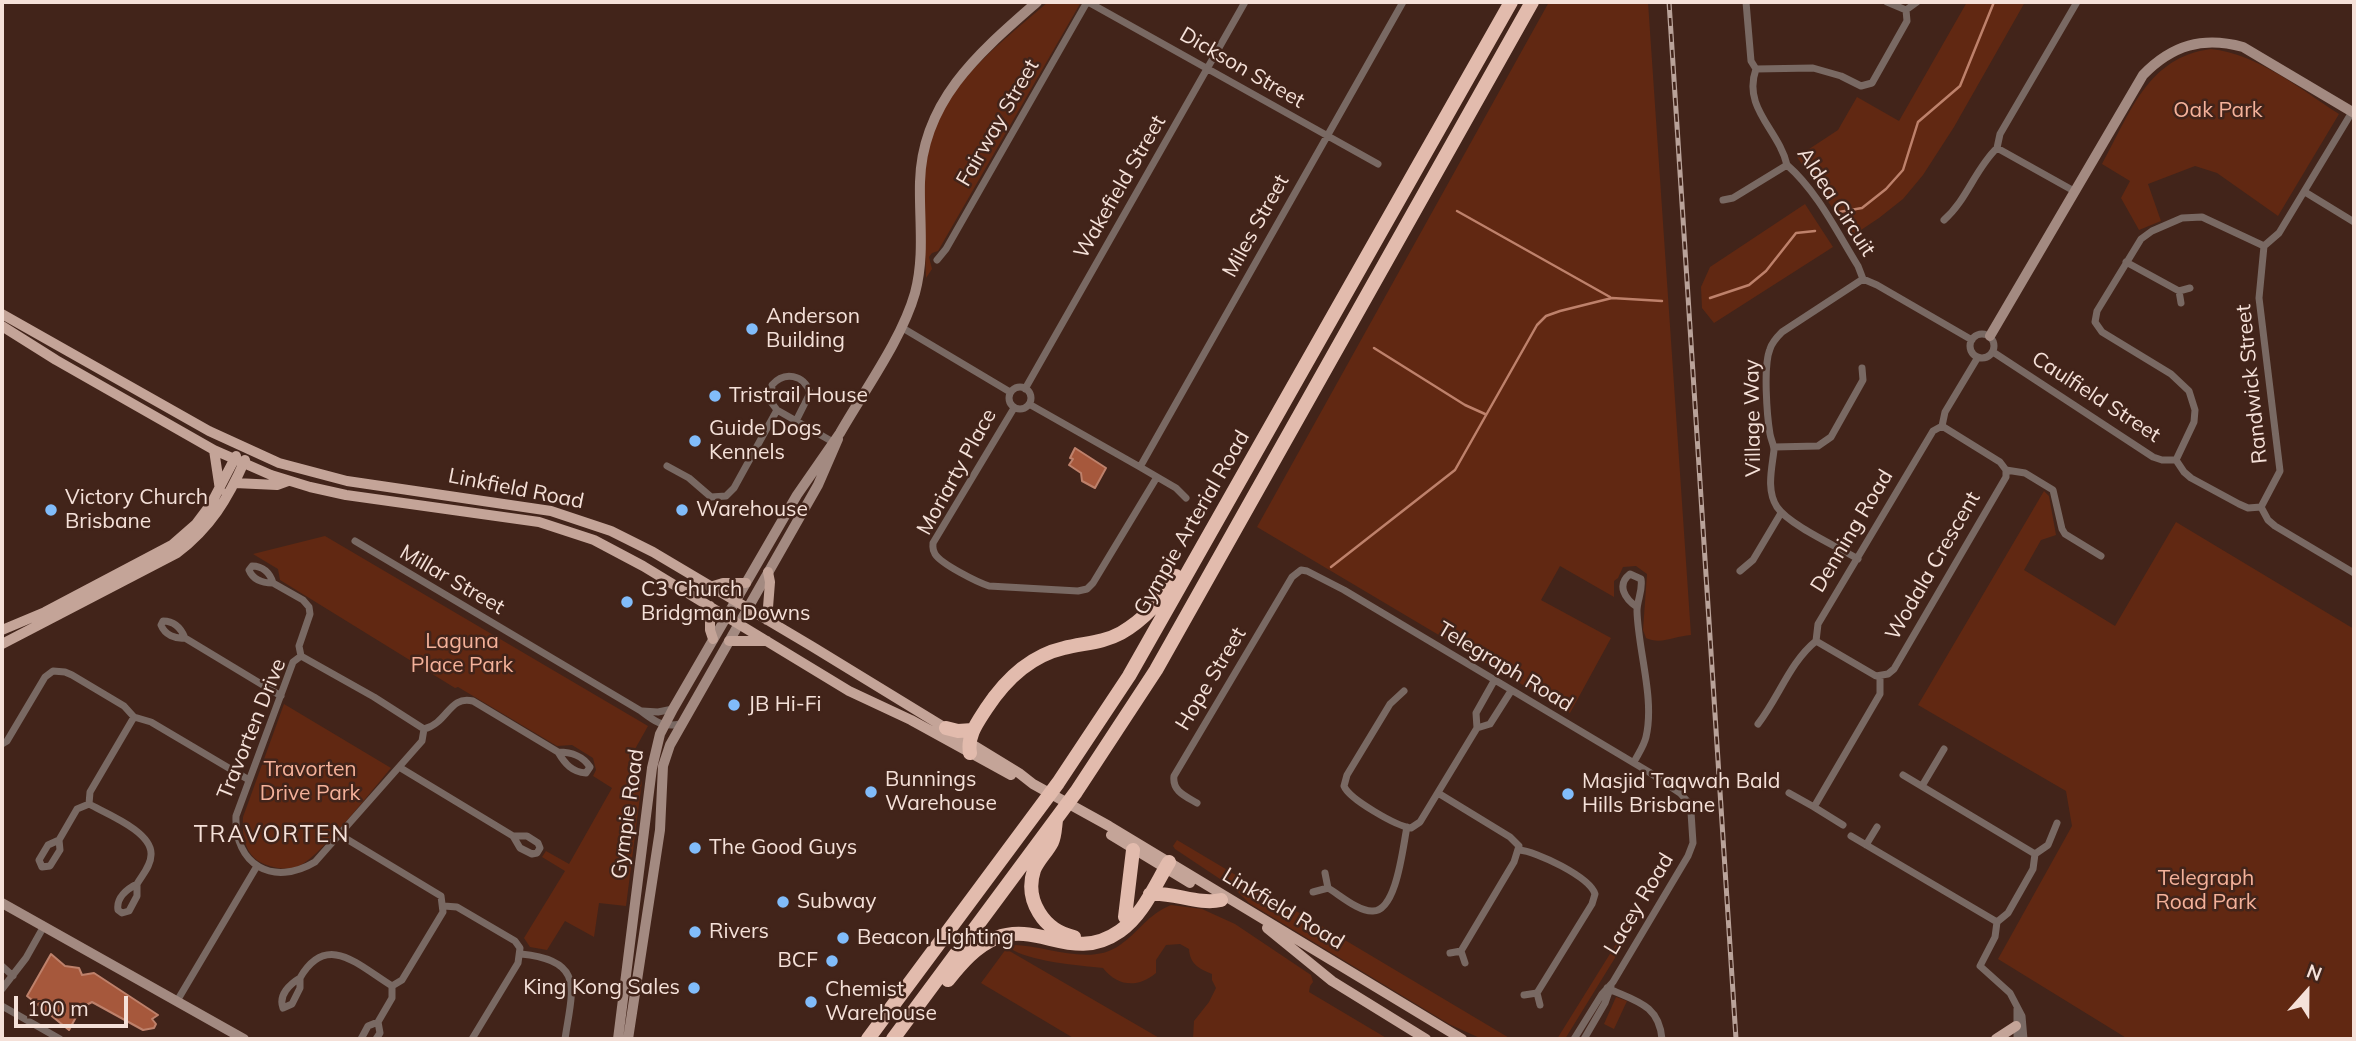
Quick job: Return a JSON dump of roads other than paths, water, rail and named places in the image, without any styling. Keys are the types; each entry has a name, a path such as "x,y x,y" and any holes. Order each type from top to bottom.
{"highway":[{"name":"Gympie Arterial Road","path":"868,1039 1058,783 1129,676 1511,2"},
{"name":"Gympie Arterial Road","path":"893,1039 1101,757 1156,670 1532,2"},
{"path":"946,728 958,731 971,742 993,698 1017,672 1049,653 1119,634 1149,612 1178,573 1194,562"},
{"path":"1056,819 1054,839 1038,863 1032,883 1033,901 1043,919 1059,932 1078,938 1105,931 1125,917 1164,864"},
{"path":"1125,917 1133,850"},
{"path":"913,1013 930,1003 976,950 997,938 1022,934 1073,945 1097,943 1120,931 1150,894 1164,864"},
{"path":"1150,894 1170,894 1211,902 1221,900"}],"main road":[{"name":"Gympie Road","path":"618,1039 652,768 664,725 797,495 836,438 901,327 915,295 918,279 921,243 920,167 933,120 950,88 963,71 1038,2"},
{"path":"1990,336 2143,75 2155,62 2176,50 2204,41 2230,43 2243,47 2353,113"},
{"name":"Linkfield Road","path":"2,314 244,449 297,469 347,481 513,504 564,514 626,537 946,728"},
{"name":"Linkfield Road","path":"2,326 214,450 288,481 346,495 528,520 560,527 607,546 849,691 911,720 971,742 1003,772 1033,784 1084,814 1264,926 1332,981 1426,1039"},
{"name":"Gympie Road","path":"628,1039 660,830 663,766 672,739 827,469 836,438"},
{"path":"2,630 164,550 196,524 244,449"},
{"path":"214,450 220,490"},
{"path":"2,644 177,554 207,527 223,506 234,483 238,462"},
{"path":"234,483 277,485 288,481"},
{"path":"767,620 770,582 768,572"},
{"path":"710,587 723,583 746,583"},
{"path":"710,606 710,630 713,639"},
{"path":"729,642 767,641"},
{"name":"Linkfield Road","path":"1084,814 1133,850 1164,864 1462,1039"},
{"path":"2,903 238,1038"},
{"path":"1996,1039 2016,1026"}],"street":[{"name":"Dickson Street","path":"1088,2 1378,164"},
{"name":"Fairway Street","path":"937,260 1088,2"},
{"name":"Wakefield Street","path":"1025,389 1245,2"},
{"name":"Miles Street","path":"1140,467 1403,2"},
{"name":"Aldea Circuit","path":"1746,2 1751,61 1756,69 1752,78 1753,95 1758,110 1784,154 1787,165 1797,172 1807,185 1858,266 1863,279 1972,340"},
{"path":"1887,2 1906,10"},
{"path":"1906,10 1917,2"},
{"path":"1944,220 1956,209 1986,159 1997,148 2000,134 2077,2"},
{"path":"1756,69 1813,68 1861,86 1872,83 1907,21 1906,10"},
{"path":"2176,460 2194,422 2195,410 2189,391 2171,374 2102,332 2095,322 2097,311 2133,248 2146,234 2192,216 2209,219 2264,246 2278,233 2353,113"},
{"path":"1997,148 2074,191"},
{"path":"1723,200 1733,198 1787,165"},
{"path":"2305,192 2354,222"},
{"name":"Randwick Street","path":"2261,507 2280,471 2259,298 2264,246"},
{"path":"2126,262 2179,291 2190,288"},
{"name":"Village Way","path":"1781,513 1771,494 1771,460 1774,447 1770,437 1767,369 1769,351 1774,340 1863,279"},
{"path":"2179,291 2181,303"},
{"path":"901,327 1010,392"},
{"path":"1978,334 1990,336 1994,342 1993,352 1984,358 1978,357 1970,347 1972,340 1978,334"},
{"name":"Caulfield Street","path":"1993,352 2153,457 2176,460 2184,472 2215,491 2248,508 2261,507"},
{"name":"Denning Road","path":"1758,724 1803,651 1816,640 1818,624 1933,431 1942,426 1945,412 1978,357"},
{"path":"1774,447 1818,446 1831,438 1863,380 1862,368"},
{"path":"796,421 810,393 807,385 799,379 792,375 785,376 772,385 771,402 777,410 796,421 836,438"},
{"path":"1019,387 1025,389 1030,394 1029,404 1021,410 1014,408 1009,402 1010,392 1019,387"},
{"path":"1029,404 1176,488 1186,498"},
{"name":"Moriarty Place","path":"1014,408 933,543 937,557 978,582 989,586 1078,592 1087,589 1157,477"},
{"path":"667,466 689,478 711,498 726,496 734,488 777,410"},
{"path":"1942,426 2000,462 2006,470 2025,473 2053,490 2065,534 2101,556"},
{"name":"Wodala Crescent","path":"1880,676 1894,669 2006,477 2006,470"},
{"path":"2261,507 2275,526 2354,573"},
{"path":"1740,571 1753,560 1781,513 1858,559"},
{"name":"Millar Street","path":"355,541 664,725"},
{"name":"Telegraph Road","path":"1301,570 1344,590 1634,762 1676,789 1688,802"},
{"name":"Hope Street","path":"1197,803 1176,789 1174,776 1292,577 1301,570"},
{"path":"273,583 303,600 309,607 310,614 299,646 301,656"},
{"path":"1634,762 1645,740 1647,722 1647,694 1637,607"},
{"path":"185,638 281,696"},
{"path":"1814,807 1880,694 1880,676 1873,675 1816,640"},
{"name":"Travorten Drive","path":"257,866 250,862 244,853 236,830 236,816 293,662 301,656 424,729"},
{"path":"2,744 7,741 45,677 53,671 65,672 124,706 134,717 151,722 249,780"},
{"path":"1404,691 1390,704 1347,775 1344,786 1350,796 1407,827 1419,824 1477,728 1476,713 1494,681"},
{"path":"1477,728 1490,724 1511,691"},
{"path":"177,1001 257,866 280,873 302,870 315,862 422,741 424,729 435,726 457,702 464,699 473,702 558,752"},
{"path":"641,711 659,712 673,709"},
{"path":"89,804 90,792 134,717"},
{"path":"664,725 680,724"},
{"path":"1922,786 1944,749"},
{"path":"399,767 513,836"},
{"path":"1903,775 2035,854"},
{"path":"1438,793 1514,840 1519,850 1461,951 1450,953"},
{"path":"1789,793 1843,825"},
{"name":"Lacey Road","path":"1574,1039 1610,986 1690,852 1693,838 1688,802"},
{"path":"59,840 77,809 89,804"},
{"path":"89,804 143,834 150,844 150,863 137,884"},
{"path":"2024,1039 2022,1016 2005,988 1982,971 1980,966 1994,937 1997,922 2008,913 2033,869 2035,854 2048,845 2057,823"},
{"path":"1313,892 1328,888 1366,910 1374,912 1382,909 1396,883 1407,827"},
{"path":"1866,845 1877,827"},
{"path":"340,835 441,897 443,912 402,980 392,986"},
{"path":"1851,836 1997,922"},
{"path":"1519,850 1537,853 1590,884 1595,894 1592,904 1537,993 1540,1005"},
{"path":"1325,873 1328,888"},
{"path":"443,906 457,907 515,941 520,948 518,963 472,1039"},
{"path":"2,989 44,926"},
{"path":"1461,951 1465,963"},
{"path":"300,978 314,958 331,953 342,956 392,986"},
{"path":"521,954 541,957 559,965 570,974 572,987 565,1039"},
{"path":"2,966 13,976"},
{"path":"376,1039 380,1032 379,1022 392,998 392,986"},
{"path":"1610,986 1651,1009 1660,1024 1662,1039"},
{"name":"Lacey Road","path":"1584,1039 1610,986"},
{"path":"1524,995 1537,993"},
{"path":"2,1006 60,1039"},
{"path":"2017,1008 2017,1039"},
{"path":"361,1039 368,1026 379,1022"}],"waterway":[{"path":"1839,212 1862,208 1886,189 1903,170 1918,122 1960,86 1994,2"},
{"path":"1457,211 1610,297"},
{"path":"1710,298 1749,285 1766,271 1796,233 1815,231"},
{"path":"1331,567 1455,470 1537,325 1546,316 1612,298 1662,301"},
{"path":"1374,348 1465,405 1485,414"}],"railway":[{"path":"1669,2 1736,1039"}],"place":[{"name":"Anderson Building","path":"752,329"},
{"name":"Tristrail House","path":"715,396"},
{"name":"Guide Dogs Kennels","path":"695,441"},
{"name":"Victory Church Brisbane","path":"51,510"},
{"name":"Warehouse","path":"682,510"},
{"name":"C3 Church Bridgman Downs","path":"627,602"},
{"name":"JB Hi-Fi","path":"734,705"},
{"name":"Bunnings Warehouse","path":"871,792"},
{"name":"Masjid Taqwah Bald Hills Brisbane","path":"1568,794"},
{"name":"The Good Guys","path":"695,848"},
{"name":"Subway","path":"783,902"},
{"name":"Rivers","path":"695,932"},
{"name":"Beacon Lighting","path":"843,938"},
{"name":"BCF","path":"832,961"},
{"name":"King Kong Sales","path":"694,988"},
{"name":"Chemist Warehouse","path":"811,1002"}],"district":[{"name":"TRAVORTEN","path":"272,835"}],"park label":[{"name":"Oak Park","path":"2218,111"},
{"name":"Laguna Place Park","path":"462,654"},
{"name":"Travorten Drive Park","path":"310,782"},
{"name":"Telegraph Road Park","path":"2206,891"}]}
